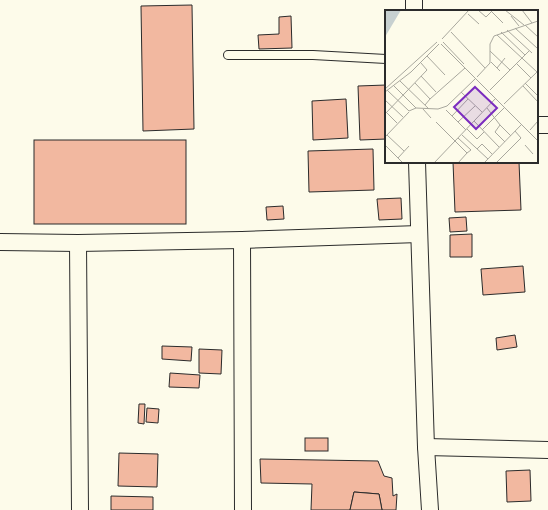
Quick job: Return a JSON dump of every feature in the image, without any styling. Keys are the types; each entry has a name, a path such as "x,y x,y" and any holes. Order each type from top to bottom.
{"street":[{"path":"417,163 426,448 430,510"},
{"path":"0,242 78,243 242,240 419,234"},
{"path":"242,240 243,510"},
{"path":"78,243 80,510"},
{"path":"426,448 548,450"}],"lane":[{"path":"228,55 385,59"}],"building":[{"path":"192,5 194,129 143,131 141,6"},
{"path":"291,16 292,48 259,49 258,35 279,34 279,17"},
{"path":"385,85 385,139 360,140 358,86"},
{"path":"346,99 348,138 313,140 312,101"},
{"path":"34,140 186,140 186,224 34,224"},
{"path":"373,149 374,190 309,192 308,151"},
{"path":"453,163 519,163 521,210 455,212"},
{"path":"401,198 402,219 379,220 377,199"},
{"path":"283,206 284,219 267,220 266,207"},
{"path":"466,217 467,231 450,232 449,218"},
{"path":"472,234 472,257 450,257 450,235"},
{"path":"523,266 525,292 483,295 481,269"},
{"path":"515,335 517,347 497,350 496,338"},
{"path":"162,346 192,347 191,361 162,359"},
{"path":"199,349 222,350 221,374 199,373"},
{"path":"170,373 200,375 199,388 169,387"},
{"path":"139,404 145,404 144,424 138,423"},
{"path":"147,408 159,409 158,423 146,422"},
{"path":"305,438 328,438 328,451 305,451"},
{"path":"119,453 158,454 157,487 118,486"},
{"path":"260,459 378,461 384,476 392,478 393,496 397,494 396,510 382,510 379,494 354,492 350,510 311,510 312,484 261,483"},
{"path":"530,470 531,501 507,502 506,471"},
{"path":"354,492 379,494 382,510 350,510"},
{"path":"111,496 153,497 153,510 111,510"}]}
